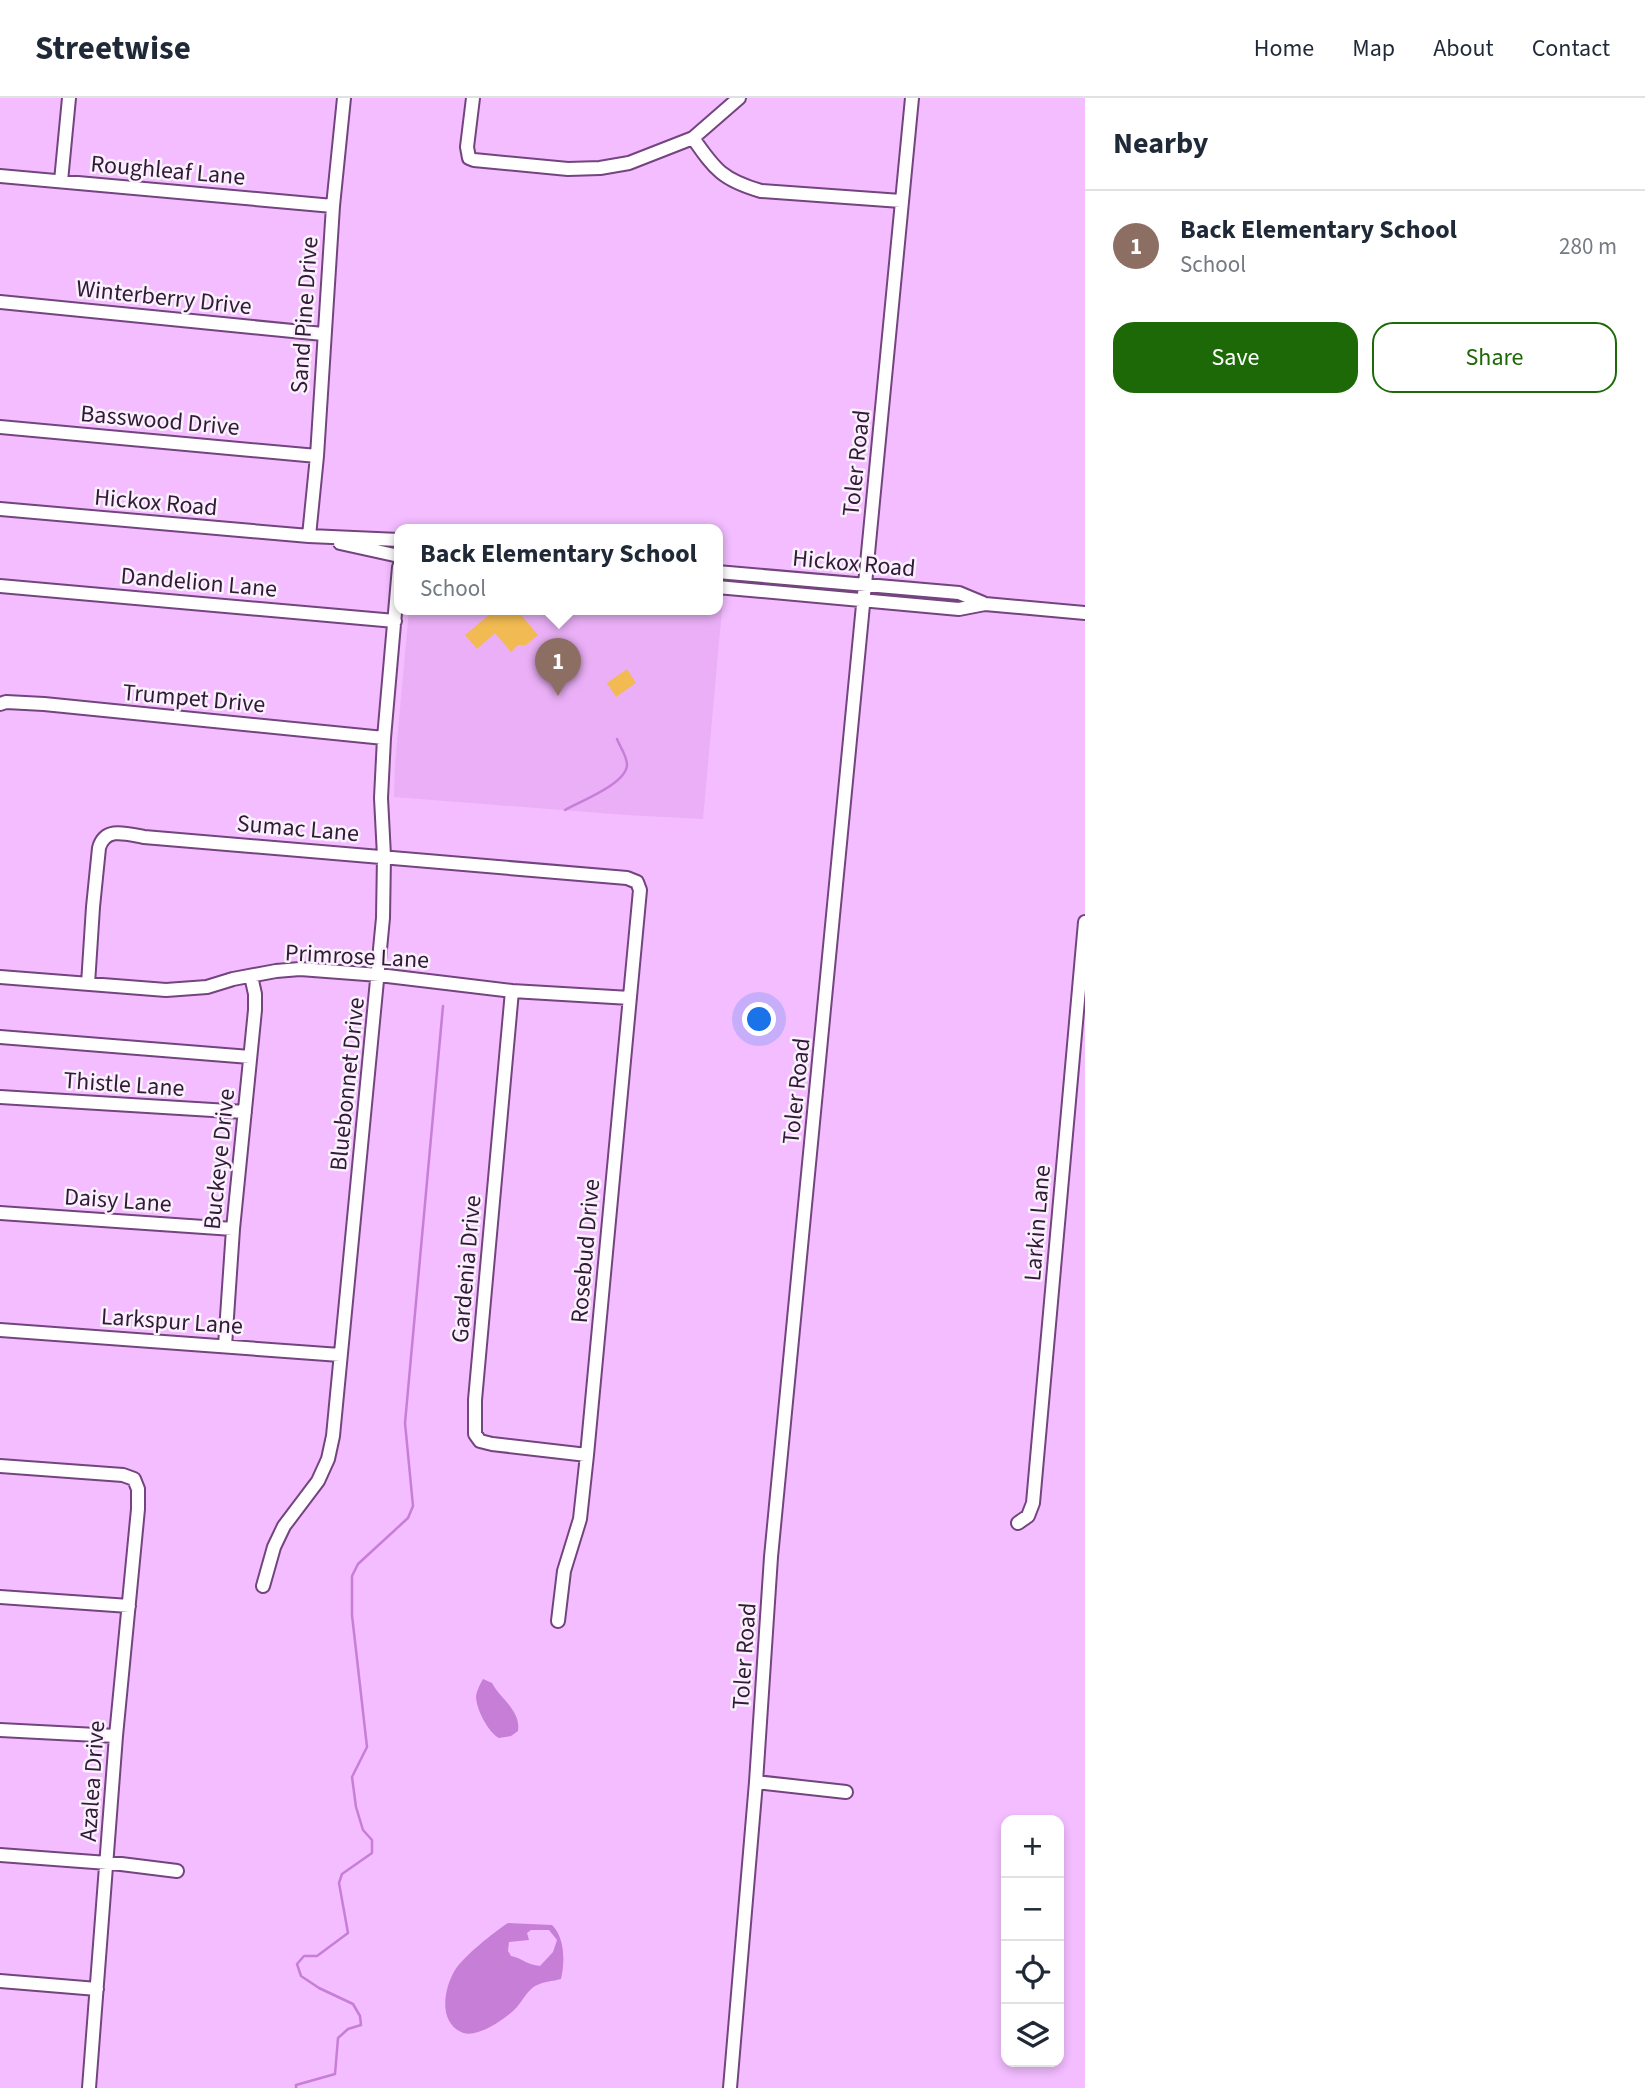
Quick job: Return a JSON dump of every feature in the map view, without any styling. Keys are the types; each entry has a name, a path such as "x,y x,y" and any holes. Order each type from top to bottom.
{"street":[{"path":"61,181 69,98"},
{"name":"Sand Pine Drive","path":"309,536 317,456 333,206 344,98"},
{"path":"473,98 467,147 469,158 568,169 600,168 629,163 693,138 739,98"},
{"name":"Toler Road","path":"730,2088 756,1783 771,1557 912,98"},
{"path":"693,138 720,174 743,186 761,191 901,201"},
{"name":"Roughleaf Lane","path":"0,176 333,206"},
{"name":"Winterberry Drive","path":"0,302 323,334"},
{"name":"Basswood Drive","path":"0,427 317,456"},
{"name":"Hickox Road","path":"0,509 309,536 394,540"},
{"name":"Hickox Road","path":"309,536 394,555"},
{"name":"Hickox Road","path":"723,572 959,593 985,604"},
{"name":"Dandelion Lane","path":"0,586 395,621"},
{"name":"Hickox Road","path":"723,588 959,609 985,604 1085,613"},
{"name":"Bluebonnet Drive","path":"263,1586 274,1547 284,1526 318,1481 328,1459 332,1436 379,975 384,856 381,798 395,615"},
{"name":"Trumpet Drive","path":"0,704 6,702 44,705 384,737"},
{"name":"Sumac Lane","path":"88,984 99,848 101,840 118,832 144,837 627,878 637,882"},
{"name":"Rosebud Drive","path":"558,1621 564,1571 580,1519 587,1455 640,890 637,882"},
{"name":"Larkin Lane","path":"1018,1523 1028,1516 1033,1503 1085,922"},
{"name":"Primrose Lane","path":"0,977 166,990 207,987 233,979 300,969 379,975 512,991 630,998"},
{"name":"Buckeye Drive","path":"225,1346 233,1229 256,994 251,976"},
{"name":"Gardenia Drive","path":"512,991 475,1400 475,1434 480,1441 492,1444 587,1455"},
{"path":"0,1037 250,1057"},
{"name":"Thistle Lane","path":"0,1097 245,1112"},
{"name":"Daisy Lane","path":"0,1213 233,1229"},
{"name":"Larkspur Lane","path":"0,1329 340,1355"},
{"name":"Azalea Drive","path":"0,1466 123,1475 134,1479 138,1489 89,2088"},
{"path":"0,1597 129,1606"},
{"path":"0,1730 116,1735"},
{"path":"756,1783 846,1792"},
{"path":"0,1856 177,1871"},
{"path":"0,1981 97,1989"}],"shaded area":[{"path":"409,615 721,615 703,819 394,797"},
{"path":"489,615 521,615 538,635 526,645 518,645 511,652 495,633 477,649 465,635"},
{"path":"627,669 636,683 616,697 607,683"},
{"path":"483,1679 492,1683 516,1717 518,1731 511,1736 499,1738 483,1720 476,1696"},
{"path":"508,1923 552,1925 563,1950 561,1979 535,1986 512,2012 491,2027 475,2033 461,2032 454,2027 446,2012 446,1995 451,1977 465,1958","holes":["531,1930 549,1930 557,1940 553,1952 540,1966 511,1956 508,1951 509,1942 529,1940 527,1933"]}],"waterway":[{"path":"565,810 611,785 625,772 627,762 617,739"},
{"path":"296,2088 296,2085 335,2074 338,2038 348,2029 361,2025 360,2016 353,2004 301,1976 297,1964 304,1956 317,1956 348,1933 339,1883 342,1874 372,1853 372,1840 363,1830 356,1807 352,1777 367,1747 352,1615 352,1576 358,1564 408,1518 413,1506 405,1423 443,1006"}],"place":[{"name":"Back Elementary School","path":"558,696"}]}
